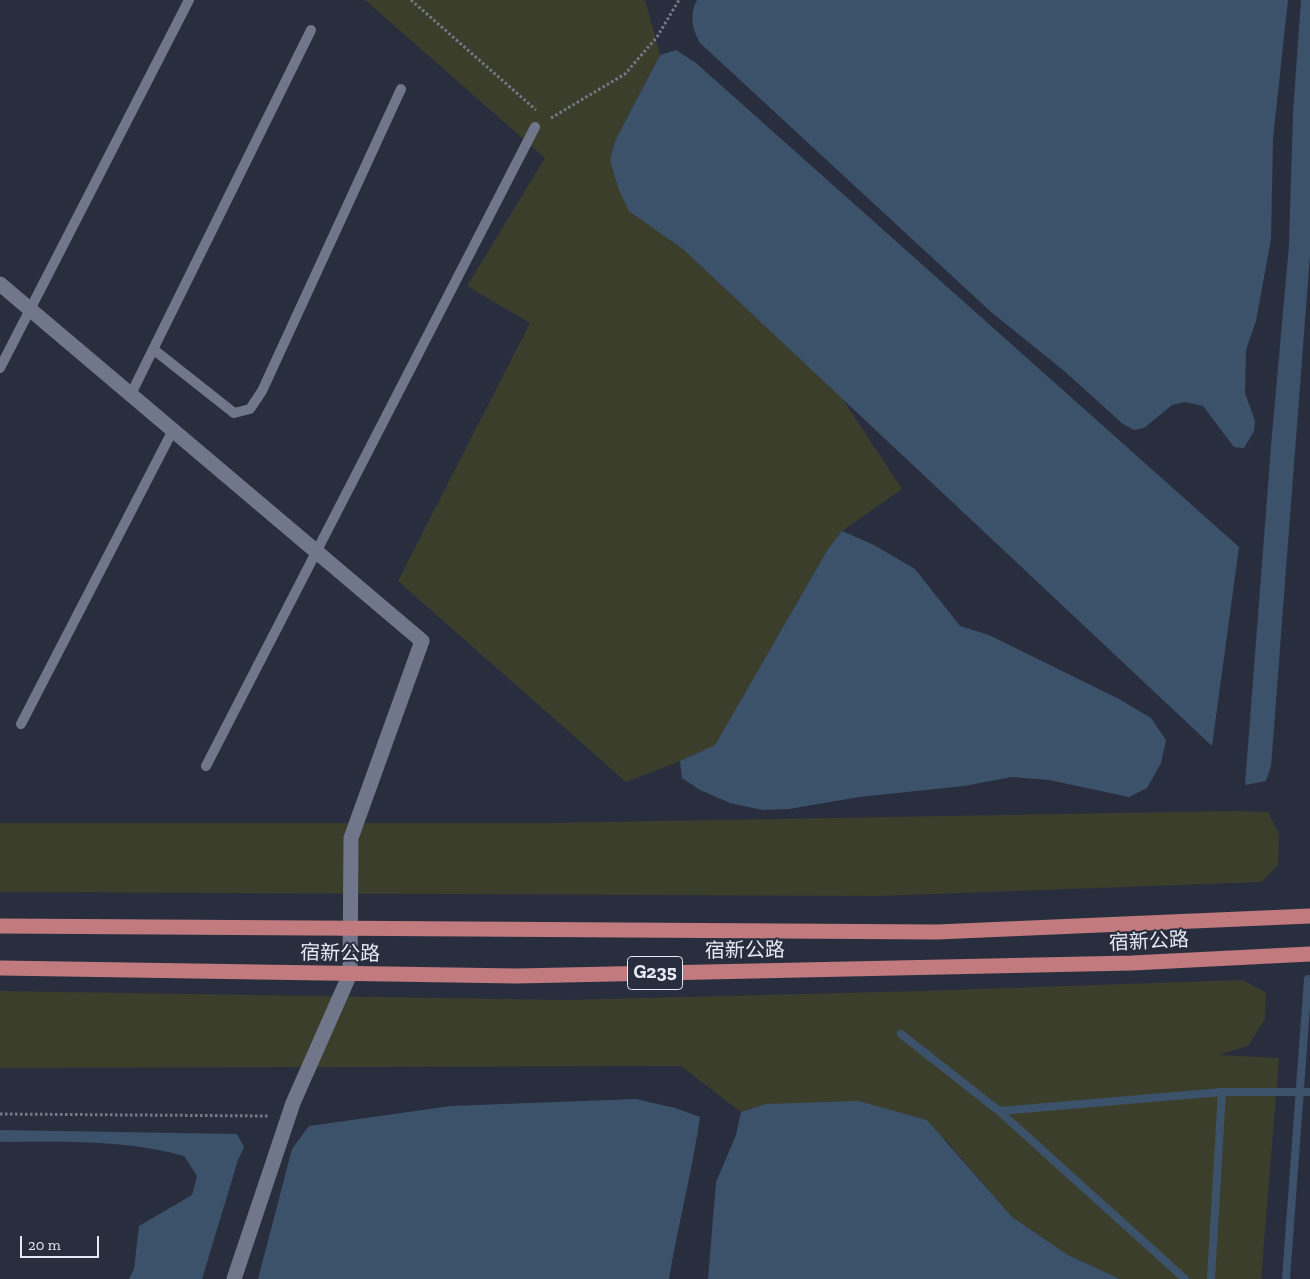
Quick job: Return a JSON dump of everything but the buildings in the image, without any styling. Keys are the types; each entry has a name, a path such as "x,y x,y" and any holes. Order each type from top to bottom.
{"highway":[{"name":"宿新公路","path":"0,926 937,932 1310,916"},
{"name":"宿新公路","path":"0,968 517,976 1102,964 1310,954"}],"street":[{"path":"0,284 422,642 351,838 350,974 289,1116 234,1279"}],"lane":[{"path":"0,368 188,0"},
{"path":"131,394 312,30"},
{"path":"153,349 234,413 250,408 262,391 401,88"},
{"path":"206,766 535,127"},
{"path":"21,724 173,430"}],"path":[{"path":"411,0 547,120"},
{"path":"535,127 625,74 657,37 679,0"},
{"path":"0,1114 289,1116"}],"green space":[{"path":"365,0 644,0 660,55 615,141 610,159 629,210 684,250 842,398 902,489 842,531 828,549 715,745 626,782 398,581 530,323 467,286 545,158"},
{"path":"1234,811 1268,812 1279,834 1278,865 1261,882 879,896 0,892 0,823 550,823"},
{"path":"1243,980 1266,993 1265,1019 1248,1046 1218,1055 1279,1058 1261,1279 1120,1279 1068,1255 1012,1217 945,1139 766,1104 741,1112 681,1066 0,1068 0,991 566,1000"}],"water":[{"path":"697,0 1288,0 1273,138 1271,239 1256,321 1246,350 1245,393 1255,421 1254,431 1244,448 1234,447 1203,406 1185,402 1172,405 1144,428 1134,430 1123,424 1063,370 991,312 700,43 695,32 692,17"},
{"path":"1301,0 1310,0 1310,255 1271,766 1266,781 1245,785 1271,446 1289,245 1293,113"},
{"path":"676,50 696,63 1239,547 1212,746 684,250 629,211 619,190 610,160 615,141 660,55"},
{"path":"842,531 874,545 915,569 960,626 989,635 1119,699 1151,718 1166,740 1161,763 1147,788 1129,797 1049,780 1012,777 964,786 859,797 789,809 762,810 730,803 700,790 682,778 680,761 715,745 828,549"},
{"path":"636,1099 675,1108 700,1117 669,1279 258,1279 292,1149 309,1126 451,1106"},
{"path":"858,1101 927,1120 1012,1217 1068,1255 1120,1279 708,1279 716,1182 736,1135 741,1112 766,1104"},
{"path":"0,1130 237,1134 244,1147 238,1160 202,1279 129,1279 134,1269 139,1226 192,1195 197,1176 184,1156 116,1144 0,1142"}],"waterway":[{"path":"1286,1279 1308,979"},
{"path":"901,1034 999,1111 1185,1279"},
{"path":"999,1111 1222,1092 1309,1092"},
{"path":"1211,1279 1222,1092"}]}
